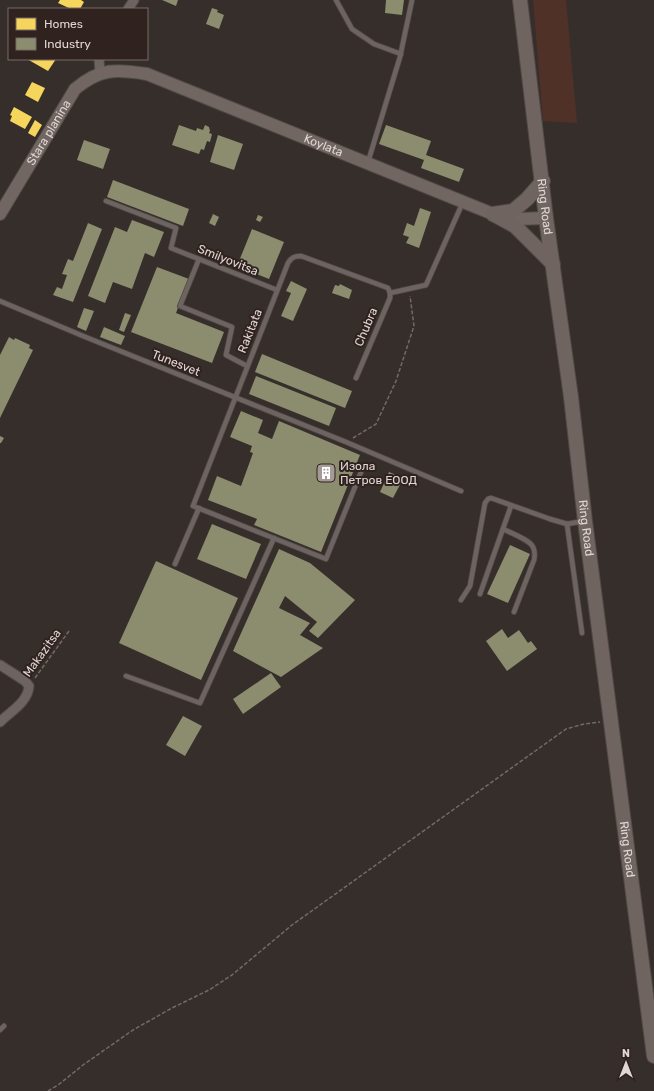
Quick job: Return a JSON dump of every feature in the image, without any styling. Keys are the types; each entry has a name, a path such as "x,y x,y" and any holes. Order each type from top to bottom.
{"main road":[{"name":"Ring Road","path":"520,0 543,181 546,218 571,397 585,521 654,1056"},
{"path":"493,214 513,211 527,199 543,181"},
{"path":"493,214 519,230 553,264"}],"street":[{"path":"99,60 100,73"},
{"name":"Koylata","path":"100,73 129,71 147,74 493,214 517,219 546,218"},
{"name":"Stara planina","path":"0,214 75,89 86,80 100,73"},
{"path":"0,665 25,681 29,686 26,699 0,722"}],"lane":[{"path":"336,0 352,30 374,44 401,54"},
{"path":"367,164 401,54 412,0"},
{"name":"Smilyovitsa","path":"106,201 176,228 171,248 278,290"},
{"path":"390,292 426,285 463,202"},
{"name":"Rakitata","path":"199,508 193,506 234,397 288,262 291,258 300,256 385,286 390,292"},
{"path":"199,259 180,306 232,327 226,355 247,366"},
{"name":"Chubra","path":"356,378 390,298 390,292"},
{"name":"Tunesvet","path":"0,301 346,442 461,491"},
{"path":"175,564 199,508 326,559 361,472"},
{"path":"461,600 470,586 485,503 488,499 491,498 550,520 567,524 585,521"},
{"path":"480,594 511,506"},
{"path":"567,524 582,633"},
{"path":"503,529 527,541 533,546 535,552 534,560 514,612"},
{"path":"126,676 200,703 274,538"}],"path":[{"path":"346,442 376,424 396,381 414,326 409,289"},
{"name":"Makazitsa","path":"29,686 69,632"},
{"path":"48,1091 58,1085 83,1064 133,1030 172,1008 209,990 232,975 292,925 566,729 584,724 612,721"}],"shaded area":[{"path":"533,0 566,0 577,123 543,121"}],"building: Homes":[{"path":"60,0 81,0 84,2 81,8 69,8 58,3"},
{"path":"29,60 55,60 48,71"},
{"path":"32,82 45,88 38,102 25,95"},
{"path":"14,107 32,117 25,129 10,121 12,116 10,115"},
{"path":"35,120 42,125 35,137 28,133"}],"building: Industry":[{"path":"162,0 178,0 176,6"},
{"path":"386,0 404,0 402,15 385,13"},
{"path":"212,8 218,10 217,12 224,15 219,29 206,24"},
{"path":"179,125 196,131 197,128 203,130 205,125 209,127 209,133 212,134 210,142 207,141 204,150 201,149 199,154 172,145"},
{"path":"386,125 431,141 426,155 464,169 459,182 421,168 424,160 379,144"},
{"path":"218,135 243,144 234,170 210,162"},
{"path":"84,140 110,149 103,169 77,160"},
{"path":"113,180 189,209 183,226 107,197"},
{"path":"420,208 431,212 419,248 406,243 409,237 403,235 407,223 414,226"},
{"path":"213,214 219,217 215,226 209,223"},
{"path":"258,215 263,217 260,222 256,220"},
{"path":"132,220 164,232 154,257 145,253 132,289 113,282 105,303 88,296 115,227 127,232"},
{"path":"88,223 102,229 73,302 53,295 57,287 62,289 67,275 62,274 68,259 73,261"},
{"path":"252,229 284,242 269,279 237,266"},
{"path":"157,267 189,279 176,313 224,332 212,363 131,332"},
{"path":"291,281 307,289 293,321 281,316 291,293 286,291"},
{"path":"340,284 352,290 349,299 332,293 335,285 339,286"},
{"path":"84,308 94,311 86,331 77,327"},
{"path":"125,313 131,315 124,332 119,330"},
{"path":"104,327 125,336 121,345 100,337"},
{"path":"9,337 14,340 15,338 30,345 29,348 33,350 0,418 0,355"},
{"path":"262,354 352,391 345,408 255,372"},
{"path":"256,376 336,408 329,426 249,394"},
{"path":"241,411 263,420 258,433 272,439 279,421 360,455 321,552 254,525 257,519 208,500 217,476 241,486 253,453 250,452 252,446 230,437"},
{"path":"0,436 4,438 1,443 0,443"},
{"path":"389,472 401,477 402,481 393,498 380,492"},
{"path":"212,524 261,544 246,579 197,559"},
{"path":"510,545 530,554 508,603 487,594"},
{"path":"279,549 310,563 355,600 318,638 309,631 317,622 285,596 279,608 310,623 300,635 323,648 281,677 233,651"},
{"path":"156,561 238,598 201,680 119,643"},
{"path":"502,629 508,638 519,630 528,643 531,641 537,649 507,671 486,641"},
{"path":"271,673 281,687 243,714 233,699"},
{"path":"183,716 202,726 185,756 166,745"}],"place":[{"name":"Изола Петров ЕООД","path":"326,473"}]}
